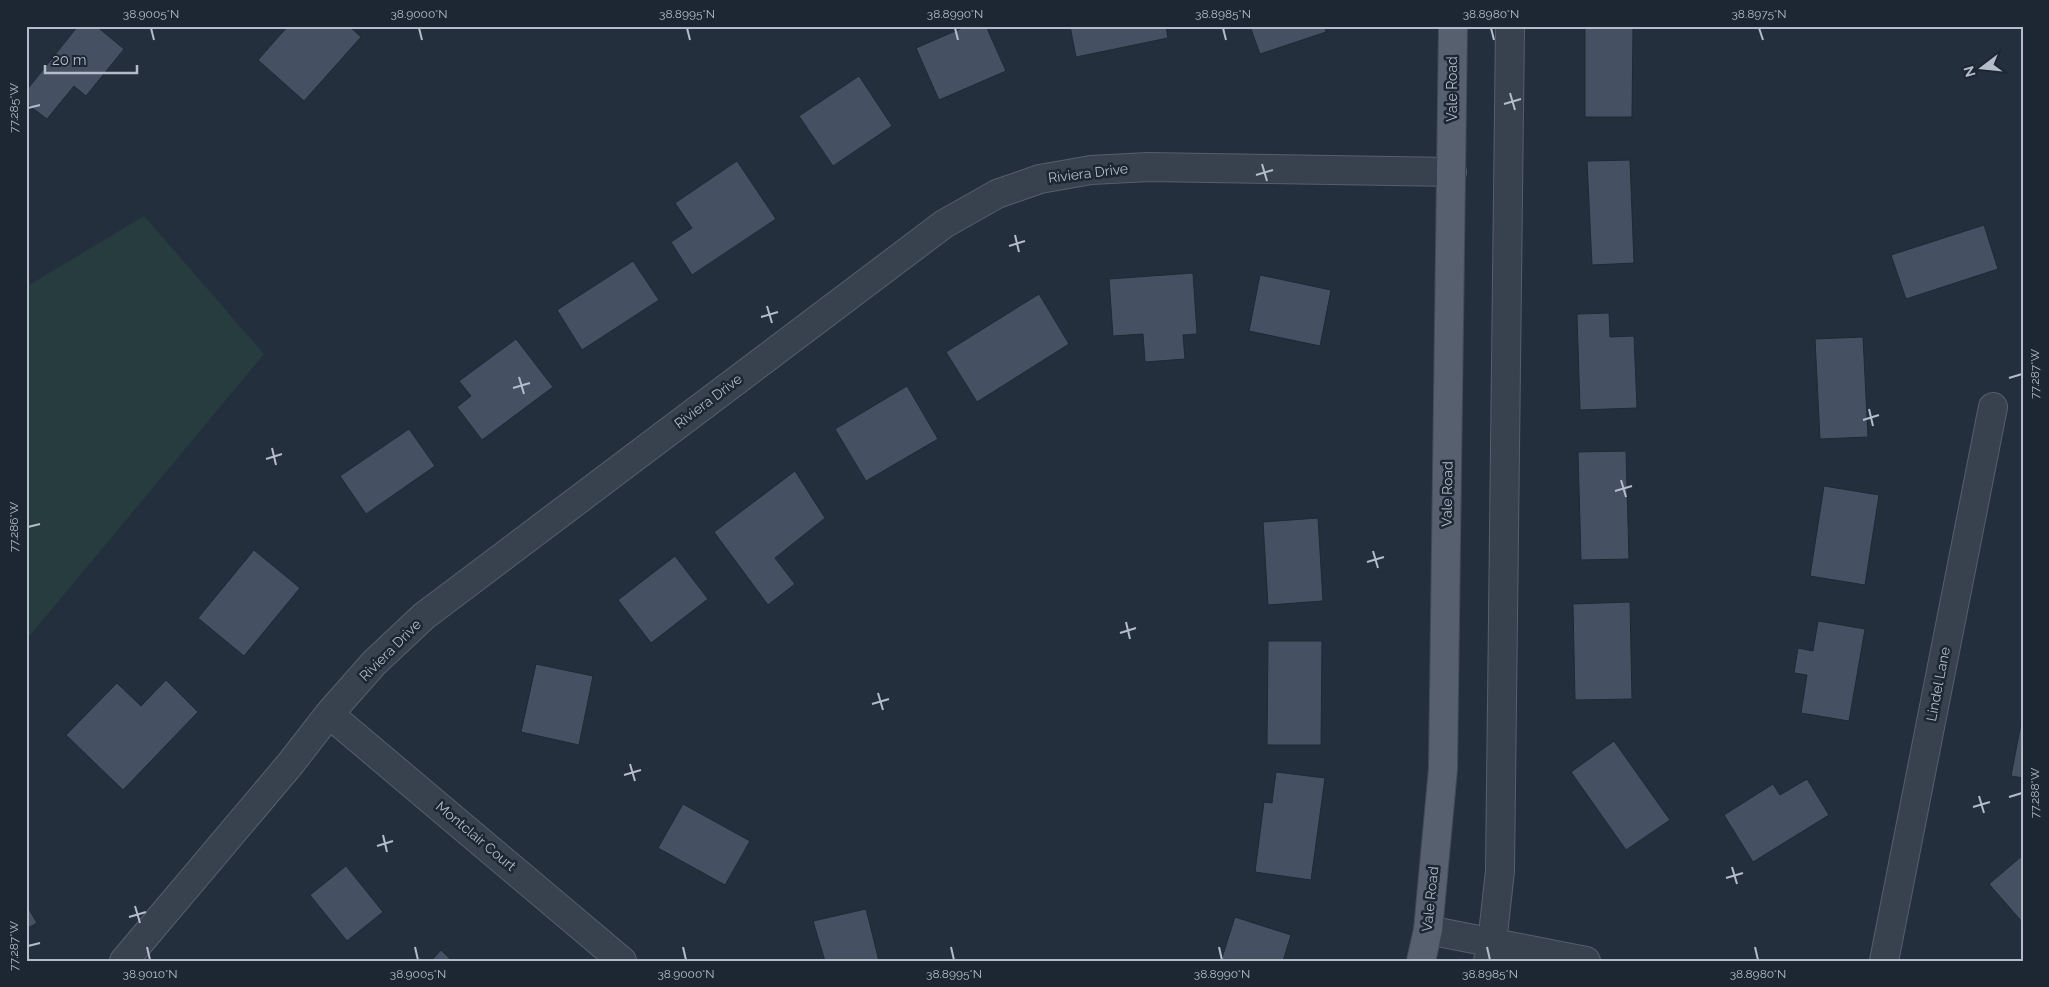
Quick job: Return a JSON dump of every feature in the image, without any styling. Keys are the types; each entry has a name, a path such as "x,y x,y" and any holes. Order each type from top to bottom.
{"main road":[{"name":"Vale Road","path":"1421,961 1428,930 1443,769 1453,26"}],"street":[{"path":"1490,952 1500,871 1510,26"},
{"name":"Riviera Drive","path":"124,961 329,714 374,663 424,616 944,224 998,194 1040,179 1091,170 1129,168 1452,172"},
{"name":"Lindel Lane","path":"1884,961 1993,407"},
{"name":"Montclair Court","path":"329,714 622,961"},
{"path":"1428,930 1490,952 1586,961"}],"green space":[{"path":"144,216 264,354 26,640 26,287"}],"building":[{"path":"78,26 96,26 124,49 86,96 74,86 47,119 26,103 26,91"},
{"path":"288,26 349,26 361,37 304,101 258,60"},
{"path":"967,26 986,26 1006,71 939,100 916,48"},
{"path":"1070,26 1166,26 1168,38 1076,57"},
{"path":"1250,26 1324,26 1326,32 1260,54"},
{"path":"1585,26 1633,26 1632,117 1585,117"},
{"path":"859,76 892,126 833,166 799,116"},
{"path":"1630,160 1634,263 1592,265 1587,161"},
{"path":"737,161 776,219 692,275 671,242 692,228 675,203"},
{"path":"1984,225 1998,269 1906,299 1891,255"},
{"path":"633,261 659,300 582,350 557,310"},
{"path":"1193,273 1197,334 1183,335 1185,359 1145,362 1143,334 1113,336 1109,279"},
{"path":"1260,275 1331,290 1320,346 1249,331"},
{"path":"1039,294 1069,344 977,402 946,352"},
{"path":"1609,313 1610,337 1634,336 1637,408 1580,410 1577,314"},
{"path":"1863,337 1868,437 1820,439 1815,339"},
{"path":"516,339 553,387 482,440 457,407 471,396 459,381"},
{"path":"907,386 938,439 866,481 835,429"},
{"path":"409,429 435,466 366,514 340,476"},
{"path":"1626,451 1629,559 1581,560 1578,452"},
{"path":"795,471 825,518 775,558 795,584 768,605 714,532"},
{"path":"1824,486 1879,495 1865,585 1810,576"},
{"path":"1318,518 1323,601 1268,605 1263,522"},
{"path":"254,550 300,588 244,656 198,618"},
{"path":"675,556 708,599 651,643 618,600"},
{"path":"1630,602 1632,699 1575,700 1573,604"},
{"path":"1818,621 1865,629 1849,721 1801,713 1807,675 1794,673 1798,648 1813,651"},
{"path":"1268,641 1322,641 1321,745 1267,745"},
{"path":"536,664 593,676 579,745 521,732"},
{"path":"166,680 198,712 123,790 66,735 117,683 141,706"},
{"path":"2023,718 2023,778 2011,776"},
{"path":"1614,741 1670,820 1626,850 1571,772"},
{"path":"1276,772 1325,778 1311,880 1255,872 1264,802 1272,803"},
{"path":"1807,779 1829,815 1753,862 1724,815 1773,784 1780,795"},
{"path":"683,804 750,841 725,885 658,848"},
{"path":"2023,856 2023,923 1989,884"},
{"path":"346,866 383,912 347,941 310,895"},
{"path":"26,904 37,923 26,929"},
{"path":"866,909 879,961 825,961 813,921"},
{"path":"1235,917 1291,935 1283,961 1221,961"},
{"path":"441,950 452,961 431,961"}]}
